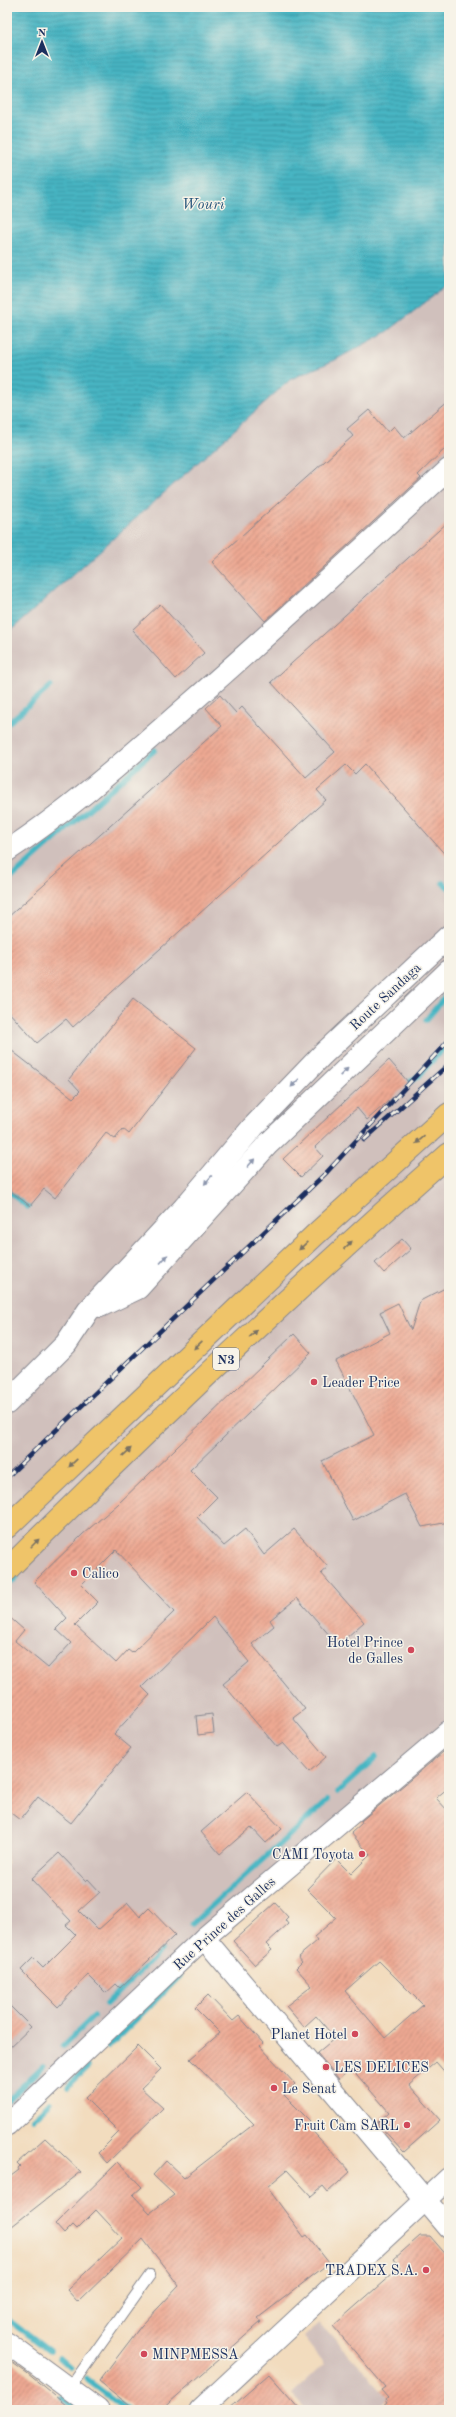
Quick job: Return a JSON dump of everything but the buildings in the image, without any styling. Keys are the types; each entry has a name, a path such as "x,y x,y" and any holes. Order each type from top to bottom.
{"highway":[{"name":"N3","path":"7,1527 310,1239 449,1114"},
{"name":"N3","path":"7,1570 136,1443 375,1219 449,1154"}],"street":[{"path":"7,851 35,832 125,761 242,658 449,469"},
{"name":"Route Sandaga","path":"191,1215 253,1127 322,1055 449,936"},
{"path":"7,1403 66,1344 88,1311 130,1282 191,1215 268,1144 449,971"},
{"name":"Rue Prince des Galles","path":"7,2125 204,1938 449,1731"},
{"path":"204,1938 449,2228"},
{"path":"200,2410 449,2178"},
{"path":"7,2343 98,2410"}],"lane":[{"path":"69,2389 150,2275"}],"shaded area":[{"path":"449,284 449,1718 7,2121 7,634 291,379 335,360 387,332"},
{"path":"320,2323 388,2398 374,2410 307,2410 292,2394 324,2364 303,2337"}],"water":[{"name":"Wouri","path":"7,7 449,7 449,284 387,332 335,360 291,379 7,634"}],"waterway":[{"path":"7,724 51,686"},
{"path":"7,882 155,750"},
{"path":"443,883 449,888"},
{"path":"426,1020 449,992"},
{"path":"411,1081 419,1076 449,1042"},
{"path":"7,1190 28,1207"},
{"path":"7,1586 16,1578"},
{"path":"338,1792 376,1757"},
{"path":"192,1924 328,1800"},
{"path":"106,2004 161,1950"},
{"path":"108,2047 180,1976"},
{"path":"63,2046 93,2017"},
{"path":"7,2101 43,2066"},
{"path":"68,2086 88,2067"},
{"path":"33,2119 50,2103"},
{"path":"7,2318 50,2351"},
{"path":"60,2358 71,2368"},
{"path":"86,2379 127,2410"},
{"path":"62,2397 79,2410"}],"railway":[{"path":"7,1477 327,1172 449,1040"},
{"path":"364,1140 449,1064"}],"place":[{"name":"Leader Price","path":"314,1382"},
{"name":"Calico","path":"74,1573"},
{"name":"Hotel Prince de Galles","path":"411,1650"},
{"name":"CAMI Toyota","path":"362,1854"},
{"name":"Planet Hotel","path":"355,2034"},
{"name":"LES DELICES","path":"326,2067"},
{"name":"Le Senat","path":"274,2088"},
{"name":"Fruit Cam SARL","path":"407,2125"},
{"name":"TRADEX S.A.","path":"426,2270"},
{"name":"MINPMESSA","path":"144,2354"}]}
